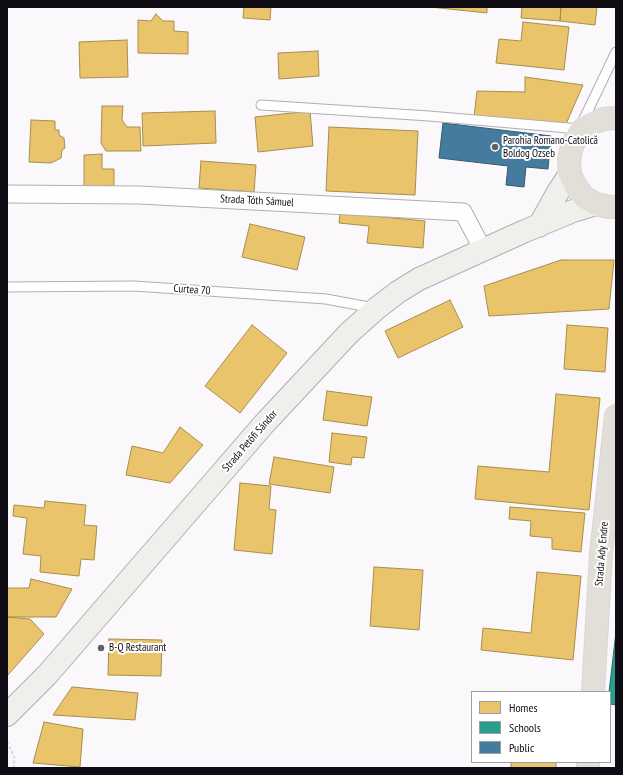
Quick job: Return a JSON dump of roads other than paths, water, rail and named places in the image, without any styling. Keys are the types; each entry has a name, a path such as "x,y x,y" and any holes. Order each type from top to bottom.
{"main road":[{"path":"616,118 604,119 590,124 579,133 576,137 568,160 570,174 576,187 584,197 605,206 616,223"},
{"path":"539,226 570,174"},
{"name":"Strada Petőfi Sándor","path":"7,715 47,675 264,424 349,333 377,308 398,292 420,279 483,250 573,211 605,206"},
{"name":"Strada Ady Endre","path":"593,691 601,554 616,416"}],"street":[{"name":"Strada Tóth Sámuel","path":"7,194 139,195 463,212 483,250"}],"lane":[{"path":"261,105 429,116 576,137 616,52"},
{"name":"Curtea 70","path":"7,287 134,286 326,299 377,308"}],"place":[{"name":"Parohia Romano-Catolică Boldog Ozseb","path":"495,147"},
{"name":"B-Q Restaurant","path":"101,648"}]}
